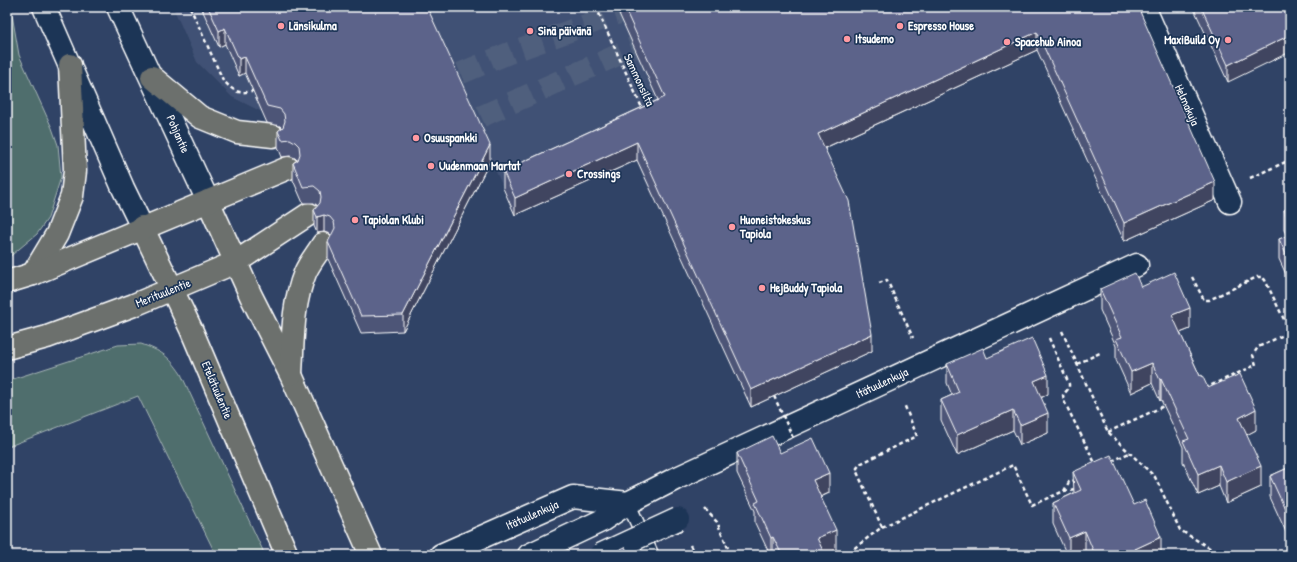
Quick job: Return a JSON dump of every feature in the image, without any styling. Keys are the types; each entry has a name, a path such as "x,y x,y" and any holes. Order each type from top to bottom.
{"main road":[{"path":"33,274 57,234 72,196 75,171 70,65"},
{"path":"152,77 200,117 237,132 273,136"},
{"path":"7,282 33,274 142,227 288,168"},
{"name":"Pohjantie","path":"208,201 236,262"},
{"name":"Merituulentie","path":"7,348 46,336 172,290 236,262 309,214"},
{"name":"Etelätuulentie","path":"142,227 191,329 287,555"},
{"path":"291,375 294,315 298,295 306,272 323,244"},
{"path":"236,262 291,375 371,555"}],"street":[{"path":"44,7 123,188 142,227"},
{"name":"Pohjantie","path":"118,7 152,77 208,201"},
{"name":"Helmakuja","path":"1144,7 1227,196"},
{"name":"Itätuulenkuja","path":"529,555 601,521 628,503 675,479 1137,265"},
{"name":"Itätuulenkuja","path":"441,555 573,498 628,503"},
{"path":"600,555 678,519"}],"lane":[{"path":"628,503 652,555"}],"path":[{"path":"190,7 223,80 231,89 243,94 260,89"},
{"name":"Sammonsilta","path":"596,7 644,112"},
{"path":"1227,196 1290,160"},
{"path":"1192,277 1204,300 1209,300 1257,277 1262,277 1265,280 1290,332 1258,347 1254,355 1256,365 1200,390"},
{"path":"879,283 886,280 911,334"},
{"path":"1061,330 1108,432 1155,477 1180,530 1221,555"},
{"path":"1049,338 1069,384 1069,388 1063,395 1064,401 1096,465 1100,466"},
{"path":"1077,364 1100,353"},
{"path":"771,389 793,438"},
{"path":"882,527 857,468 860,464 917,436 903,402"},
{"path":"1108,432 1172,403"},
{"path":"1106,463 1129,453"},
{"path":"842,555 852,550 882,527 1013,465 1032,505 1064,491 1073,490 1080,487"},
{"path":"1092,472 1096,465"},
{"path":"1064,491 1069,482 1081,477"},
{"path":"703,508 717,522 731,555"}],"shaded area":[{"path":"173,7 1140,7 1074,33 969,81 693,175 652,195 636,160 516,215 432,34 262,112 232,97 197,62"}],"green space":[{"path":"11,9 19,55 52,128 58,145 61,177 48,218 37,234 7,259 7,11"},
{"path":"141,344 154,349 168,358 181,374 265,555 216,555 138,396 7,447 7,381 118,345"}],"building":[{"path":"208,7 427,7 490,145 403,315 361,316 328,242 335,228 334,222 330,217 324,215 317,217 314,210 320,203 320,191 314,186 303,187 293,163 298,160 300,154 299,146 290,139 282,140 278,131 283,127 285,121 284,114 280,109 267,106 245,57 239,59 225,28 219,31"},
{"path":"624,7 1138,7 1215,182 1124,223 1037,32 818,134 849,201 872,334 751,390 637,142 515,198 503,171 665,97"},
{"path":"1201,7 1290,7 1290,35 1228,65"},
{"path":"1290,208 1290,223 1284,210"},
{"path":"1290,235 1290,263 1279,239"},
{"path":"1174,272 1190,308 1172,315 1200,376 1202,375 1208,388 1240,374 1256,409 1239,418 1261,466 1226,482 1219,465 1198,474 1183,441 1189,439 1152,363 1131,372 1116,339 1122,337 1100,289 1135,273 1141,287"},
{"path":"1032,338 1048,375 1034,381 1048,413 1020,425 1013,410 957,435 941,400 959,392 947,364 983,348 987,358"},
{"path":"772,436 780,453 813,438 829,473 813,480 836,530 817,538 825,555 782,555 773,537 771,538 755,503 759,501 737,453"},
{"path":"1111,455 1134,505 1145,500 1161,537 1135,549 1137,555 1095,555 1085,531 1069,538 1053,503 1081,490 1073,472"},
{"path":"1290,467 1290,509 1286,511 1270,476"},
{"path":"625,547 629,555 608,555"}],"tunnel":[{"path":"430,86 514,51 636,7"},
{"path":"451,130 662,35"}],"place":[{"name":"Länsikulma","path":"281,26"},
{"name":"Espresso House","path":"900,26"},
{"name":"Sinä päivänä","path":"530,31"},
{"name":"Itsudemo","path":"847,39"},
{"name":"MaxiBuild Oy","path":"1228,40"},
{"name":"Spacehub Ainoa","path":"1007,42"},
{"name":"Osuuspankki","path":"416,138"},
{"name":"Uudenmaan Martat","path":"431,166"},
{"name":"Crossings","path":"569,174"},
{"name":"Tapiolan Klubi","path":"355,220"},
{"name":"Huoneistokeskus Tapiola","path":"732,227"},
{"name":"HejBuddy Tapiola","path":"762,288"}]}
